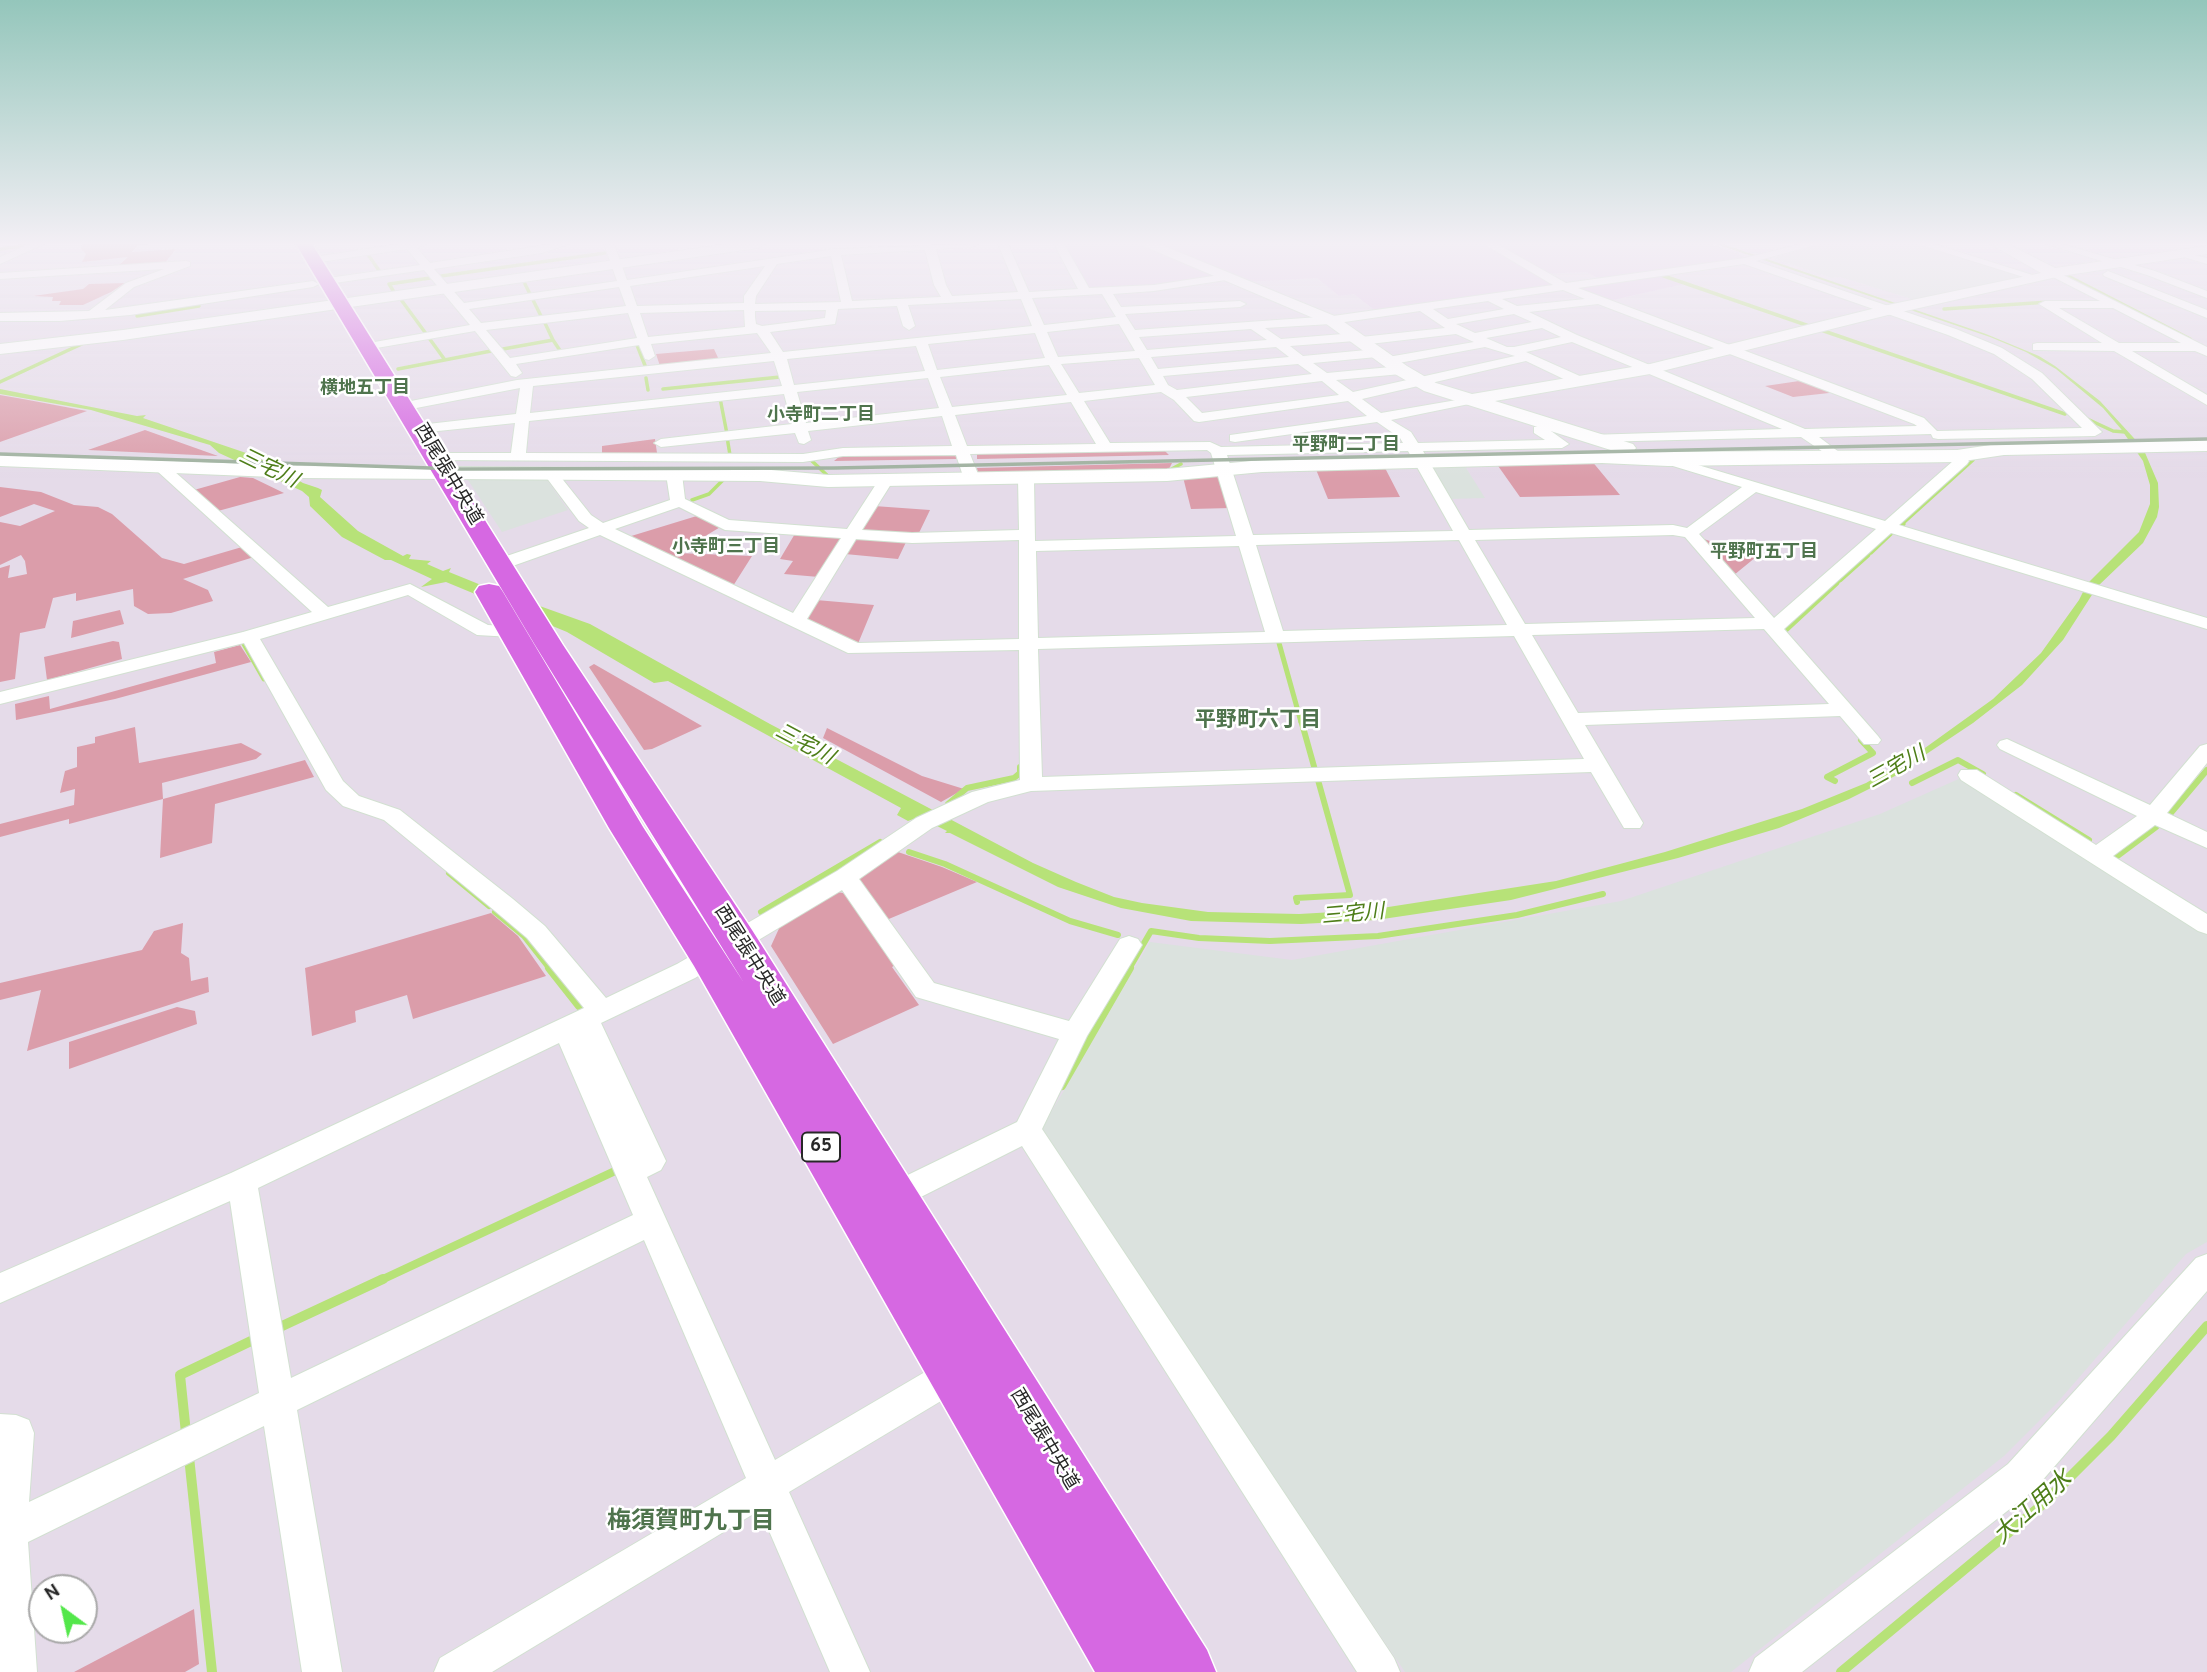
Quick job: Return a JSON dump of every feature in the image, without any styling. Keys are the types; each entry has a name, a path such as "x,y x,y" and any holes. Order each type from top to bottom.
{"main road":[{"name":"西尾張中央道","path":"343,322 440,506"},
{"name":"西尾張中央道","path":"348,322 369,347 442,466 509,602 724,949 894,1196 1185,1672"},
{"name":"西尾張中央道","path":"724,949 954,1374 1130,1672"}],"street":[{"path":"123,335 127,322"},
{"path":"0,349 214,322"},
{"path":"474,322 526,383 523,418 536,466 585,518 601,529 855,649 1771,625 1962,461 1961,455 1919,421 1659,322"},
{"path":"369,347 478,327 523,322"},
{"path":"751,322 751,326 771,341 780,358 801,427 806,458"},
{"path":"507,362 644,341 821,322"},
{"path":"821,322 830,351"},
{"path":"908,322 909,326"},
{"path":"1036,322 1053,361 1107,448"},
{"path":"405,406 526,383 780,358 1080,322"},
{"path":"1125,322 1168,392 1179,397 1199,418 1351,397 1528,358"},
{"path":"1252,322 1379,418 1406,435 1632,823"},
{"path":"1133,334 1299,322"},
{"path":"1333,322 1418,382 1469,400 2207,624"},
{"path":"1444,323 1449,322"},
{"path":"1538,322 1806,434 1838,458"},
{"path":"1276,637 1212,443 1379,418 1577,380 1650,369 1838,322"},
{"path":"1594,438 2095,432 2037,376 1977,342 1925,322"},
{"path":"2067,322 2207,401"},
{"path":"2150,322 2203,349"},
{"path":"653,323 639,324 654,370 666,467 678,502 725,525 912,538 1028,540 1246,541 1673,530 1690,533 1871,740"},
{"path":"1444,323 1505,351 1573,338"},
{"path":"1474,337 1542,324"},
{"path":"659,423 789,389 1053,361 1457,330"},
{"path":"920,340 972,479"},
{"path":"419,429 523,418 801,427 1075,397 1168,392 1325,377 1487,343"},
{"path":"2037,347 2203,349"},
{"path":"1514,351 1577,380"},
{"path":"1155,373 1300,359 1389,362"},
{"path":"1211,417 1231,439"},
{"path":"0,460 249,471 421,473 442,466 666,467 806,458 843,452 1107,448 1218,456 1262,466 1562,443 1539,430 1555,426"},
{"path":"1703,436 1725,459"},
{"path":"1417,454 1668,460 1961,455 2004,449 2207,445"},
{"path":"666,467 828,481 885,481 1167,475 1218,456"},
{"path":"788,477 806,458"},
{"path":"161,467 325,614"},
{"path":"1027,478 1031,784"},
{"path":"797,621 885,481"},
{"path":"1690,533 1754,486"},
{"path":"0,698 249,636 410,589 484,631 509,602 601,529 678,502"},
{"path":"249,636 334,785 351,801 391,815 536,932 585,1019 629,1171 850,1672"},
{"path":"1571,719 1845,710"},
{"path":"2007,745 2207,841"},
{"path":"2097,856 2153,815 2207,750"},
{"path":"0,1288 242,1182 585,1019 724,949 845,877 924,823 980,797 1031,784 1598,765"},
{"path":"1969,775 2207,925"},
{"path":"845,877 925,989 1075,1033"},
{"path":"894,1196 1027,1130 1075,1033 1129,945"},
{"path":"1027,1130 1380,1672"},
{"path":"242,1182 322,1672"},
{"path":"8,1532 651,1222"},
{"path":"1769,1672 2021,1477 2207,1268"},
{"path":"454,1672 954,1374"},
{"path":"0,1432 16,1433 8,1532 17,1672"}],"shaded area":[{"path":"714,349 720,362 660,366 656,354"},
{"path":"1806,380 1838,392 1793,397 1765,386"},
{"path":"0,395 23,399 87,411 0,442"},
{"path":"145,430 218,456 88,450"},
{"path":"655,439 657,453 649,456 602,456 602,446"},
{"path":"1164,450 1169,455 977,459 977,454"},
{"path":"956,454 956,459 834,461 840,456"},
{"path":"1591,460 1620,495 1520,497 1496,463"},
{"path":"1172,463 1168,471 978,474 977,468"},
{"path":"1463,463 1485,498 1449,499 1430,467"},
{"path":"1384,466 1400,497 1328,499 1315,467"},
{"path":"1215,474 1222,476 1231,508 1191,509 1183,477"},
{"path":"240,477 253,478 284,493 218,511 194,490"},
{"path":"468,480 547,480 568,510 502,532"},
{"path":"0,487 41,492 74,505 98,507 112,514 162,558 184,564 242,547 254,557 183,579 208,590 213,601 171,613 148,614 134,606 133,589 76,601 76,593 53,598 45,628 20,633 15,679 0,682 0,568 10,565 8,578 27,574 21,555 0,565 0,522 20,526 55,511 34,504 0,517"},
{"path":"874,506 930,510 918,535 864,532 861,529"},
{"path":"700,515 722,526 677,553 752,556 733,586 628,537"},
{"path":"796,532 845,537 819,577 784,574 793,561 780,559"},
{"path":"855,538 907,540 898,559 845,554"},
{"path":"1701,538 1756,557 1734,575"},
{"path":"816,600 874,605 857,646 807,621 806,615"},
{"path":"120,610 124,624 71,638 73,621"},
{"path":"113,641 119,642 122,659 47,680 44,657"},
{"path":"240,645 251,662 115,699 16,720 15,704 49,696 50,709 216,663 214,652"},
{"path":"594,664 702,726 652,749 644,750 589,667"},
{"path":"135,727 139,763 241,743 262,754 256,759 162,783 163,799 69,824 69,819 0,837 0,824 74,805 75,789 60,793 65,771 77,767 77,747 95,743 95,737"},
{"path":"827,728 922,776 964,789 941,802 823,738"},
{"path":"305,760 314,777 215,804 212,843 160,858 163,799"},
{"path":"1963,777 2207,931 2207,1242 2186,1254 2057,1403 2004,1456 1731,1672 1405,1672 1041,1130 1150,942 1292,960 1621,901 1880,814"},
{"path":"895,851 977,882 884,921 855,884 858,874"},
{"path":"832,891 848,894 899,963 892,967 919,1005 833,1044 771,946 782,922"},
{"path":"491,913 518,936 546,976 413,1019 407,995 355,1011 356,1022 312,1036 305,968"},
{"path":"183,923 181,953 189,958 191,981 208,977 209,992 27,1051 41,990 0,1000 0,983 142,950 154,931"},
{"path":"177,1007 195,1011 197,1024 69,1069 69,1042"},
{"path":"194,1609 199,1664 185,1672 74,1672"}],"water":[{"name":"三宅川","path":"1946,322 1986,334 2039,356 2055,366 2100,401 2143,448 2158,483 2157,517 2143,543 2097,587 2063,640 2022,685 1973,723 1898,773 1901,777 1897,775 1849,799 1779,828 1678,858 1511,900 1376,920 1301,924 1191,921 1121,908 1058,887 950,833 945,833 947,831 919,817 908,821 897,815 901,808 668,681 654,683 567,632 446,582 421,587 432,579 391,560 385,560 342,537 310,506 309,497 302,491 219,453 210,445 91,410 0,394 0,389 137,416 146,415 143,418 255,456 303,483 322,490 320,497 358,531 403,556 407,554 411,555 409,559 431,561 427,564 443,571 451,568 449,572 481,585 590,624 770,724 1033,863 1076,882 1114,897 1142,903 1208,912 1299,914 1369,910 1556,881 1665,852 1802,809 1866,783 1918,753 1993,699 2041,653 2079,600 2087,584 2139,532 2150,504 2150,485 2143,461 2103,408 2056,369 2026,352"}],"waterway":[{"path":"417,322 427,335"},
{"path":"544,322 553,340"},
{"path":"1798,322 1812,327"},
{"name":"大江用水","path":"2157,322 2190,339"},
{"path":"1821,330 2065,414"},
{"path":"429,338 445,360"},
{"path":"503,349 553,340"},
{"path":"553,340 561,352 565,351"},
{"path":"0,382 86,342"},
{"path":"637,345 646,368"},
{"path":"445,360 491,351"},
{"path":"398,369 445,360"},
{"path":"663,389 780,377"},
{"path":"646,378 648,390"},
{"path":"720,398 727,434"},
{"path":"2083,417 2113,431 2125,432"},
{"path":"727,437 730,455 734,455"},
{"path":"1901,525 1973,460"},
{"path":"812,461 830,478"},
{"path":"1168,471 1181,464"},
{"path":"692,500 709,494 726,477"},
{"path":"1871,552 1891,533"},
{"path":"1840,580 1868,555"},
{"path":"1785,631 1837,583"},
{"path":"1279,643 1301,722"},
{"path":"244,644 264,679"},
{"path":"1301,720 1315,770"},
{"path":"1835,781 1827,777 1873,753 1861,740"},
{"name":"三宅川","path":"1912,783 1958,760 1983,774"},
{"path":"948,804 967,788 1014,778 1020,773 1020,767"},
{"path":"2170,814 2207,770"},
{"name":"三宅川","path":"1297,902 1296,898 1350,895 1318,780"},
{"path":"2016,795 2089,840"},
{"path":"2116,857 2156,827"},
{"path":"761,912 880,842"},
{"path":"909,852 945,864 1070,921 1118,935"},
{"path":"449,873 489,906"},
{"name":"三宅川","path":"1129,969 1151,931 1199,938 1270,941 1378,936 1517,915 1603,894"},
{"path":"495,912 524,936 550,969"},
{"path":"549,968 579,1006"},
{"path":"1062,1086 1130,968"},
{"path":"379,1281 615,1171"},
{"path":"280,1327 383,1279"},
{"name":"大江用水","path":"1841,1672 2043,1504 2111,1436 2207,1326"},
{"path":"186,1433 180,1375 251,1341"},
{"path":"189,1457 212,1672"}],"railway":[{"path":"0,454 461,469 835,468 2207,439"}],"district":[{"name":"横地五丁目","path":"365,389"},
{"name":"小寺町二丁目","path":"821,416"},
{"name":"平野町二丁目","path":"1346,446"},
{"name":"小寺町三丁目","path":"726,548"},
{"name":"平野町五丁目","path":"1764,553"},
{"name":"平野町六丁目","path":"1258,722"},
{"name":"梅須賀町九丁目","path":"691,1523"}]}
